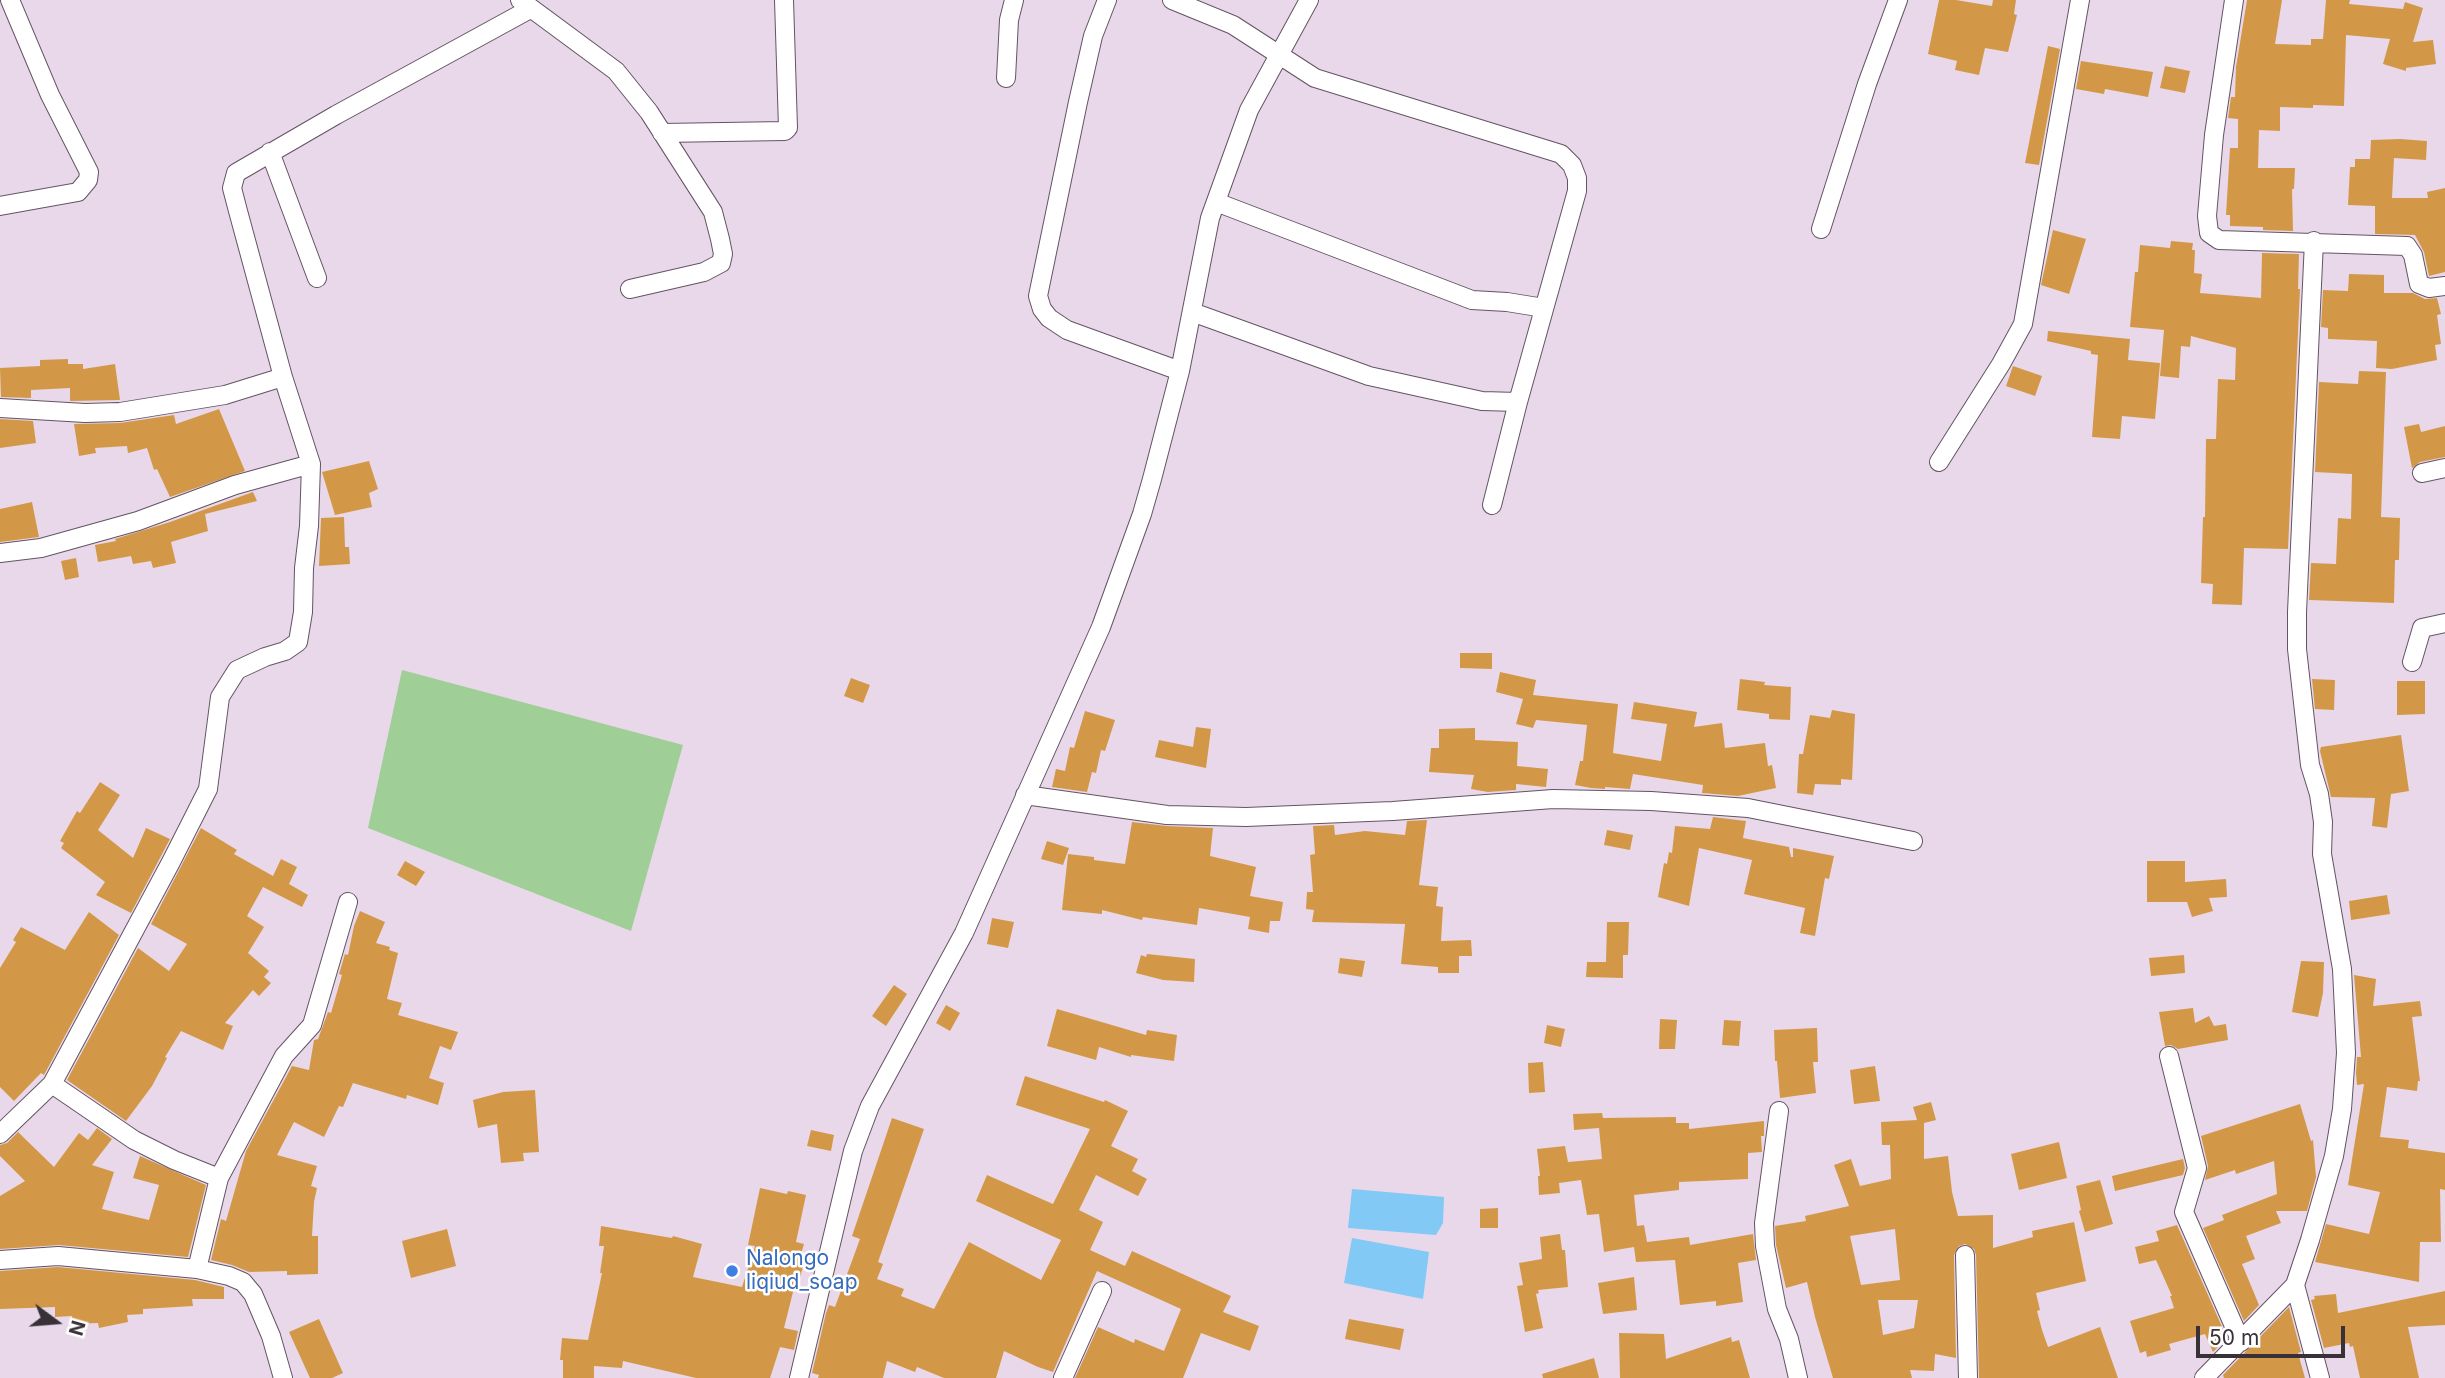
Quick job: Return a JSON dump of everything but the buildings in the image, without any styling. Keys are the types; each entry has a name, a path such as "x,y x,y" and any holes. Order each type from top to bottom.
{"street":[{"path":"0,206 78,192 88,180 89,172 50,95 10,0"},
{"path":"662,133 785,131 788,128 784,0"},
{"path":"1006,78 1009,20 1014,0"},
{"path":"1107,0 1093,36 1038,296 1042,309 1049,318 1067,330 1180,371"},
{"path":"1172,0 1233,25 1315,78 1561,154 1568,159 1577,178 1577,191 1492,505"},
{"path":"799,1378 853,1151 870,1106 964,933 1101,627 1142,514 1180,371 1206,234 1216,202 1249,110 1309,0"},
{"path":"1821,229 1867,84 1898,0"},
{"path":"1939,462 2023,324 2080,0"},
{"path":"2234,0 2214,135 2207,216 2209,233 2218,240 2407,246 2413,255 2418,284 2429,288 2445,286"},
{"path":"0,1133 52,1084 208,789 220,697 237,670 265,657 285,652 298,642 303,612 311,464 283,377 232,188 236,173 525,5 565,31 616,71 649,113 713,212 722,247 721,263 704,272 630,289"},
{"path":"270,152 317,278"},
{"path":"1216,202 1472,300 1544,308"},
{"path":"2204,1378 2295,1285 2334,1156 2342,1109 2346,1053 2342,969 2322,854 2323,822 2311,765 2297,649 2314,241"},
{"path":"1192,312 1369,376 1482,401 1518,402"},
{"path":"0,408 85,413 120,412 225,395 283,377"},
{"path":"0,552 41,548 138,521 235,485 311,464"},
{"path":"2422,473 2445,468"},
{"path":"2412,662 2422,628 2445,623"},
{"path":"1024,795 1167,814 1247,817 1393,811 1553,799 1651,801 1748,808 1913,841"},
{"path":"197,1269 219,1178 284,1056 312,1024 348,902"},
{"path":"2169,1056 2197,1167 2184,1212 2241,1342"},
{"path":"52,1084 141,1143 219,1178"},
{"path":"1779,1111 1764,1223 1765,1246 1777,1309 1789,1339 1798,1378"},
{"path":"1965,1255 1968,1378"},
{"path":"0,1261 58,1256 197,1269 229,1276 243,1282 253,1294 271,1335 283,1378"},
{"path":"2295,1285 2320,1378"},
{"path":"1063,1378 1101,1291"}],"green space":[{"path":"402,670 683,745 631,931 368,828"}],"water":[{"path":"1352,1189 1444,1197 1443,1223 1436,1235 1348,1228"},
{"path":"1352,1238 1429,1252 1423,1299 1344,1283"}],"place":[{"name":"Nalongo liqiud_soap","path":"732,1271"}]}
